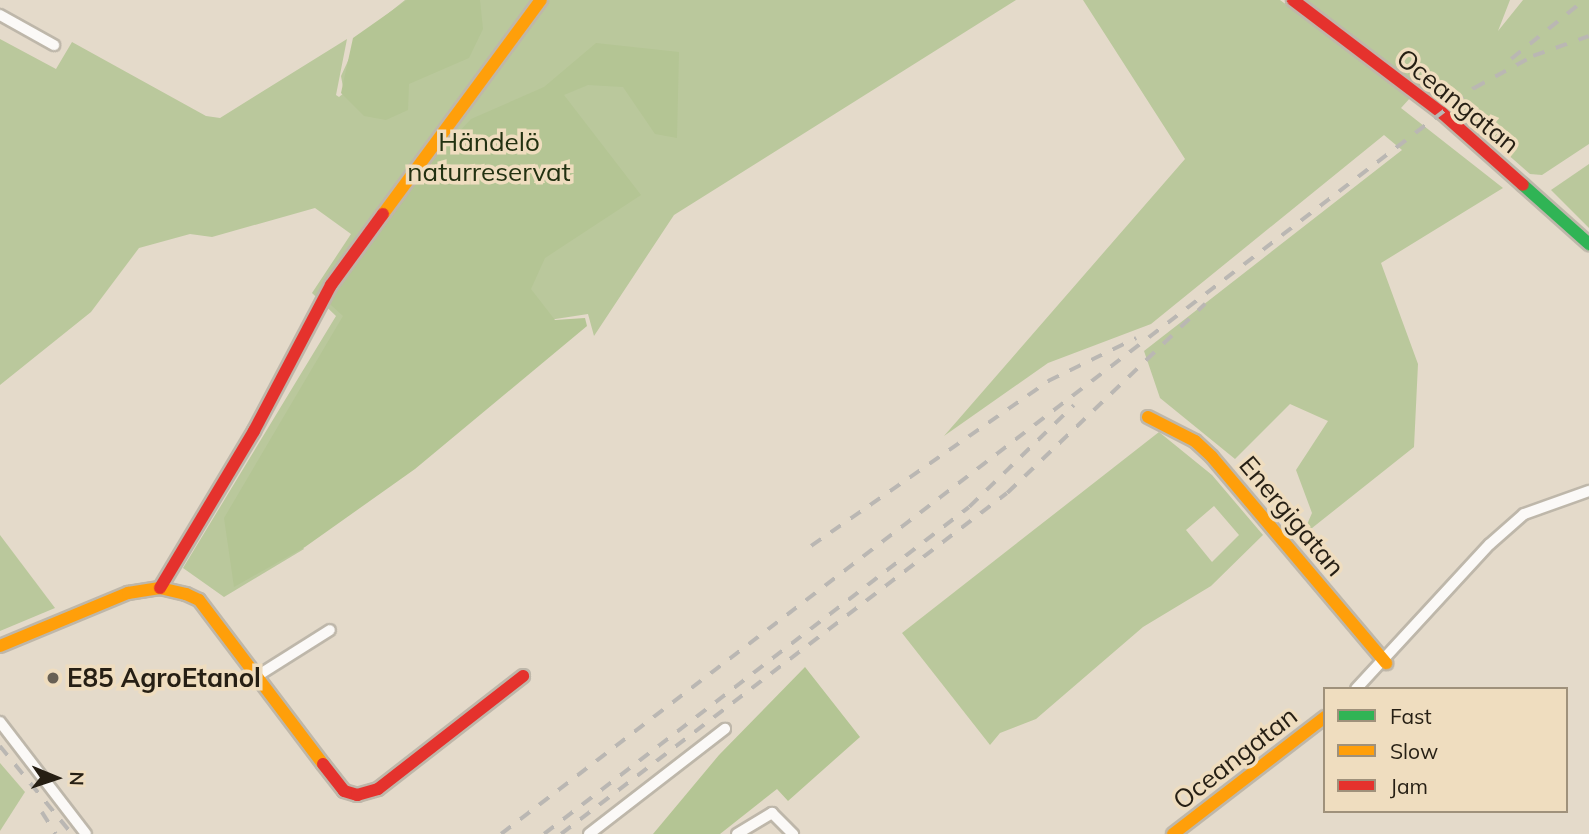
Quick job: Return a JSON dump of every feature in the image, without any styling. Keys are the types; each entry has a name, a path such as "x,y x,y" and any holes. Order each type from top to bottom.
{"street":[{"path":"159,588 254,431 331,285 541,0"},
{"name":"Oceangatan","path":"1293,0 1442,113 1589,244"},
{"path":"0,15 54,45"},
{"name":"Energigatan","path":"1148,417 1212,457 1386,663"},
{"path":"1358,687 1386,663 1490,544 1524,514 1589,491"},
{"path":"0,646 128,593 159,588 199,600 344,791 357,795 378,789 523,676"},
{"path":"257,676 330,630"},
{"name":"Oceangatan","path":"1173,834 1323,719"},
{"path":"0,722 86,834"},
{"path":"589,834 725,729"},
{"path":"737,834 772,813 793,834"}],"green space":[{"name":"Händelö naturreservat","path":"405,0 1016,0 674,215 594,336 588,314 549,320 300,543 304,549 224,597 183,568 336,316 312,293 351,234 315,208 212,237 190,234 139,248 91,312 0,385 0,39 56,69 72,42 206,116 220,118 347,39 336,95 339,97 344,93 341,76 359,37"},
{"path":"407,0 480,0 483,29 469,58 409,84 408,110 386,120 364,116 341,93 353,38"},
{"path":"1083,0 1280,0 1411,97 1401,108 1503,188 1381,263 1418,364 1414,447 1302,536 1312,513 1296,470 1328,421 1290,404 1235,459 1160,398 1144,351 1402,150 1384,135 1151,324 1048,363 944,436 1185,159"},
{"path":"1303,0 1510,0 1498,31 1523,0 1589,0 1589,144 1542,175 1530,174 1431,87 1429,98"},
{"path":"596,43 679,52 677,138 655,134 623,87 588,85 564,95 641,195 545,258 531,289 555,320 585,318 587,326 415,469 305,547 234,587 224,518 343,316 319,294 364,234 471,119 544,87"},
{"path":"1589,164 1589,228 1551,190"},
{"path":"1159,432 1212,475 1263,535 1211,586 1143,627 1036,719 1000,733 990,745 902,633","holes":["1214,506 1239,535 1212,562 1186,530"]},
{"path":"0,535 55,608 0,631"},
{"path":"805,667 860,737 788,801 777,789 720,834 653,834 719,755"},
{"path":"0,763 25,792 0,831"}],"railway":[{"path":"1511,59 1584,0"},
{"path":"501,834 1474,88 1533,56 1589,36"},
{"path":"561,834 1007,493 1205,304"},
{"path":"811,546 1048,381 1136,338"},
{"path":"544,834 969,507 1074,405"},
{"path":"0,746 72,834"},
{"path":"42,812 56,834"}],"traffic: fast":[{"path":"1523,185 1589,244"}],"traffic: slow":[{"path":"383,214 541,0"},
{"path":"1148,417 1195,441 1212,457 1386,663"},
{"path":"0,646 128,593 160,588 186,594 199,600 323,764"},
{"path":"1173,834 1323,719"}],"traffic: jam":[{"path":"1293,0 1442,113 1523,185"},
{"path":"160,588 254,431 331,285 383,214"},
{"path":"323,764 344,791 357,795 378,789 523,676"}],"place":[{"name":"E85 AgroEtanol","path":"53,678"}]}
